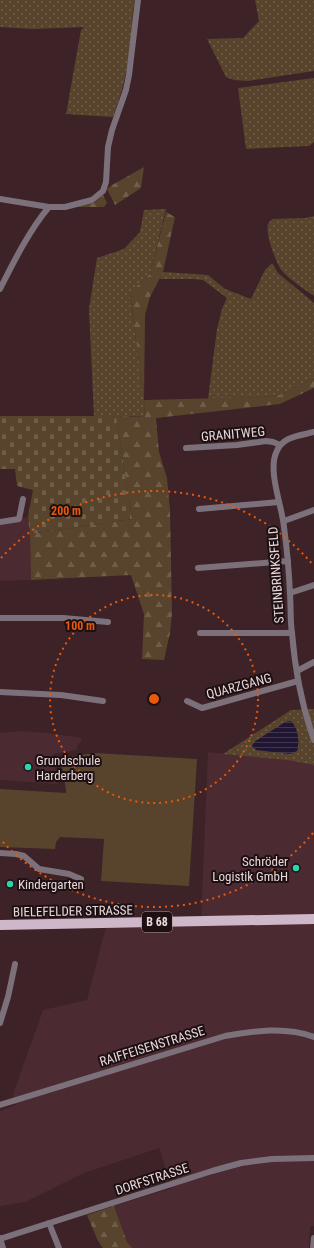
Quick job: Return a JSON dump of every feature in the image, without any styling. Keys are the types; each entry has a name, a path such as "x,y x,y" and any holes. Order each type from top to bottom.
{"main road":[{"name":"BIELEFELDER STRASSE","path":"0,925 314,919"}],"street":[{"path":"0,199 49,207 65,207 92,200 103,191 106,182 108,147 112,130 126,90 129,75 138,0"},
{"path":"0,288 40,217 49,207"},
{"path":"280,445 287,439 314,432"},
{"name":"GRANITWEG","path":"186,448 237,445 266,441 280,445"},
{"name":"STEINBRINKSFELD","path":"280,445 275,453 274,477 284,521 292,633 298,681 314,740"},
{"path":"0,522 19,519 23,499"},
{"path":"199,509 279,502"},
{"path":"284,521 314,510"},
{"path":"198,568 288,561"},
{"path":"290,593 314,585"},
{"path":"0,618 63,618 108,622"},
{"path":"200,633 292,633"},
{"path":"297,671 314,662"},
{"name":"QUARZGANG","path":"187,702 202,708 298,681"},
{"path":"0,692 61,695 103,701"},
{"path":"0,853 24,856 39,869 69,874 81,879"},
{"path":"0,1023 8,997 15,964"},
{"name":"RAIFFEISENSTRASSE","path":"0,1105 225,1036 261,1030 283,1030 314,1037"},
{"name":"DORFSTRASSE","path":"0,1239 241,1163 272,1159 314,1158"},
{"path":"49,1223 59,1248"},
{"path":"313,1248 314,1238"},
{"path":"0,1239 3,1248"}],"shaded area":[{"path":"28,517 31,580 0,581 0,524"},
{"path":"291,721 298,735 297,751 290,754 256,750 252,746 254,742 285,722"},
{"name":"Grundschule Harderberg","path":"20,731 82,738 76,750 53,754 58,784 0,780 0,733"},
{"path":"208,752 287,760 314,765 314,1226 310,1226 309,1248 132,1248 127,1242 114,1206 172,1188 159,1148 84,1173 25,1202 0,1206 0,1111 16,1105 13,1094 43,1010 87,1000 107,923 201,921"}],"green space":[{"path":"0,0 135,0 128,63 122,90 113,117 66,114 81,30 84,27 33,29 0,27"},
{"path":"255,0 314,0 314,71 248,81 234,80 226,77 207,39 243,38 259,21"},
{"path":"314,78 314,142 309,146 246,149 238,88"},
{"path":"144,167 141,188 115,205 107,189"},
{"path":"103,195 107,203 104,207 76,207 94,203"},
{"path":"166,209 150,274 130,294 145,417 94,416 89,309 97,258 124,249 140,232 144,210"},
{"path":"166,212 175,217 163,272 150,297 145,315 144,400 263,397 280,395 314,378 314,388 280,404 156,418 159,452 167,478 170,510 172,614 170,633 164,660 142,659 144,614 131,575 31,580 30,534 132,519 116,416 145,417 130,293 150,274"},
{"path":"314,216 314,296 282,271 272,248 267,229 268,224 272,219 306,218"},
{"path":"272,263 278,273 314,303 314,378 280,395 208,399 217,329 222,309 227,298 203,280 159,279 163,272 208,275 225,289 251,299 265,270"},
{"path":"0,416 116,416 132,519 30,534 28,517 33,490 17,486 15,469 0,469"},
{"path":"314,709 314,765 287,760 223,754 291,710"},
{"path":"95,753 197,759 189,886 101,881 104,839 60,837 56,842 55,849 0,847 0,789 66,793 60,758"},
{"path":"114,1206 127,1242 132,1248 103,1248 98,1241 87,1215"}],"place":[{"name":"Grundschule Harderberg","path":"28,767"},
{"name":"Schröder Logistik GmbH","path":"296,868"},
{"name":"Kindergarten","path":"10,884"}]}
